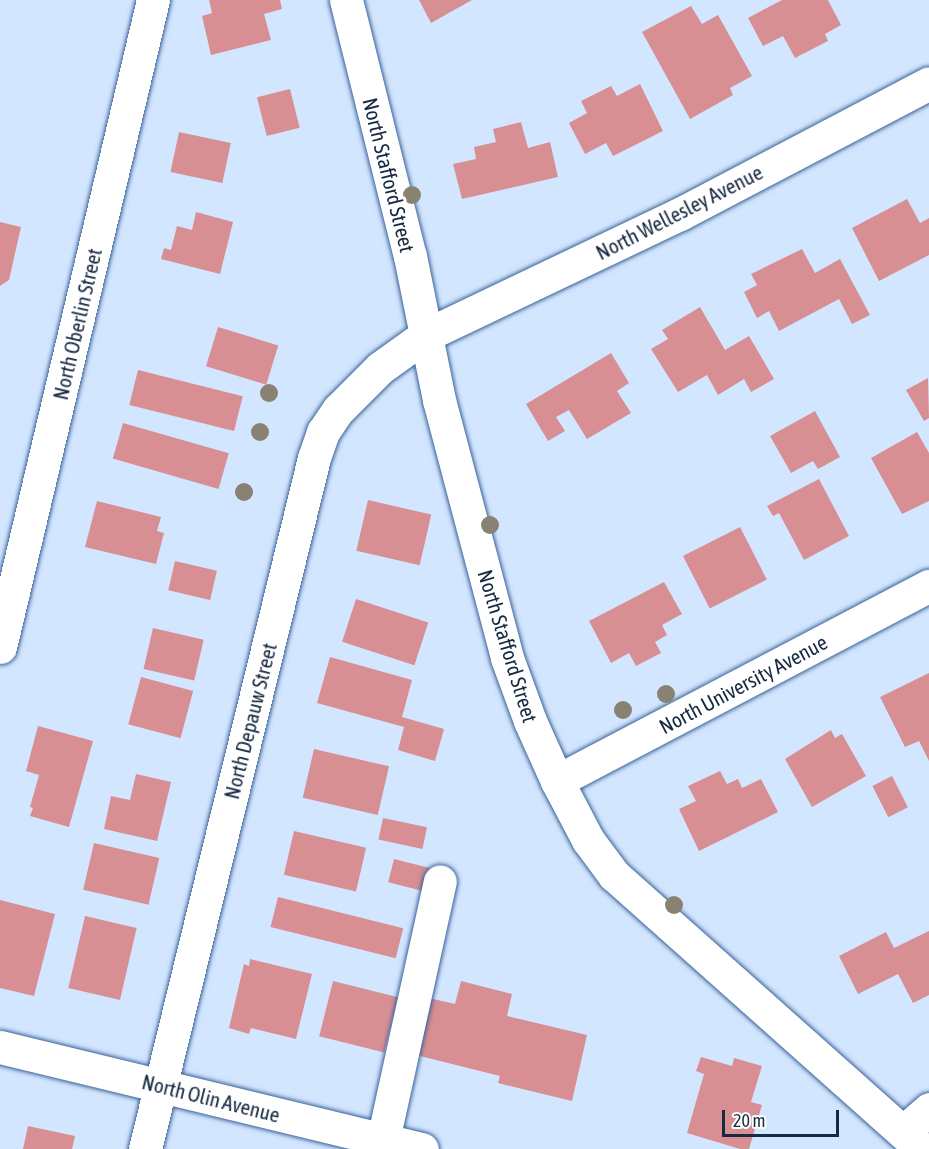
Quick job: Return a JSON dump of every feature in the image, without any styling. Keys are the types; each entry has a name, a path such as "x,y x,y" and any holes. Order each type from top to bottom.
{"street":[{"name":"North Oberlin Street","path":"0,647 7,588 153,0"},
{"name":"North Stafford Street","path":"346,0 410,256 439,400 507,658 530,720 557,782 588,840 614,875 912,1140"},
{"name":"North Wellesley Avenue","path":"426,335 680,214 929,82"},
{"name":"North Depauw Street","path":"145,1149 314,458 323,432 338,410 380,368 426,335"},
{"name":"North University Avenue","path":"557,782 929,586"},
{"path":"382,1144 440,881"},
{"name":"North Olin Avenue","path":"0,1047 161,1086 382,1144 422,1149"},
{"path":"912,1140 929,1109"}],"building":[{"path":"209,0 280,0 282,9 264,14 271,40 211,55 202,16 212,13"},
{"path":"419,0 472,0 431,23"},
{"path":"782,0 828,0 841,25 825,34 828,41 795,58 783,36 763,46 748,18"},
{"path":"691,6 702,24 718,15 752,76 730,88 733,95 690,119 642,32"},
{"path":"640,84 663,131 613,156 606,143 585,154 569,123 587,113 581,101 611,86 617,96"},
{"path":"290,89 300,128 267,136 257,97"},
{"path":"521,122 528,148 550,142 558,177 462,199 453,164 476,159 474,147 496,142 493,129"},
{"path":"179,132 231,143 222,183 170,172"},
{"path":"907,199 920,223 929,218 929,255 879,281 852,228"},
{"path":"196,212 233,222 220,274 161,259 164,248 171,250 177,226 192,230"},
{"path":"0,222 21,227 9,280 0,286"},
{"path":"802,249 815,273 840,259 870,315 852,324 839,299 779,331 769,311 757,318 744,292 757,285 751,274"},
{"path":"700,307 725,350 749,336 774,379 751,392 744,379 718,395 707,375 678,392 651,349 668,339 662,330"},
{"path":"218,327 278,345 266,385 206,366"},
{"path":"611,353 629,383 617,391 631,413 587,439 569,410 556,417 565,431 548,441 526,404"},
{"path":"138,370 243,396 234,431 129,405"},
{"path":"928,378 929,418 924,421 906,390"},
{"path":"815,411 840,457 818,469 813,461 791,473 770,436"},
{"path":"123,423 229,453 219,489 113,459"},
{"path":"917,432 929,453 929,501 902,514 871,458"},
{"path":"819,479 849,536 804,560 779,513 773,516 767,506"},
{"path":"368,500 431,515 420,565 356,551"},
{"path":"97,501 161,517 157,531 164,533 156,564 85,547"},
{"path":"740,527 767,580 710,609 683,556"},
{"path":"175,561 217,571 210,600 168,590"},
{"path":"664,582 682,614 662,625 667,635 655,642 661,653 636,666 629,653 611,663 589,621"},
{"path":"356,599 428,622 414,665 342,642"},
{"path":"153,628 204,640 194,681 144,669"},
{"path":"330,657 412,680 402,717 444,729 435,761 398,750 404,727 317,703"},
{"path":"929,673 929,761 919,741 905,747 880,697"},
{"path":"141,677 193,691 180,738 128,724"},
{"path":"38,726 93,741 69,827 30,816 33,808 30,807 39,775 26,771"},
{"path":"831,730 835,738 842,734 866,776 812,807 785,759"},
{"path":"314,749 389,766 378,815 303,798"},
{"path":"720,771 727,784 738,779 742,788 761,779 778,812 699,851 679,809 696,801 688,786"},
{"path":"136,774 171,782 157,841 104,829 111,796 130,800"},
{"path":"892,776 908,807 888,817 872,786"},
{"path":"383,818 427,827 422,849 378,840"},
{"path":"294,831 366,848 356,891 284,875"},
{"path":"94,843 159,858 148,905 83,890"},
{"path":"394,859 437,870 431,893 388,882"},
{"path":"278,897 403,928 396,958 271,927"},
{"path":"0,900 55,914 34,996 0,988"},
{"path":"85,916 137,928 120,1000 68,988"},
{"path":"929,931 929,995 913,1003 898,974 858,994 839,956 886,932 894,948"},
{"path":"250,959 312,974 296,1039 251,1028 249,1034 229,1028 244,964 249,966"},
{"path":"333,981 398,997 384,1053 319,1036"},
{"path":"461,981 512,994 507,1016 587,1035 572,1101 498,1083 500,1076 416,1055 429,998 455,1004"},
{"path":"701,1057 732,1066 734,1058 762,1066 751,1102 762,1105 749,1149 740,1149 687,1133 704,1074 696,1071"},
{"path":"28,1126 75,1136 72,1149 23,1149"}]}
